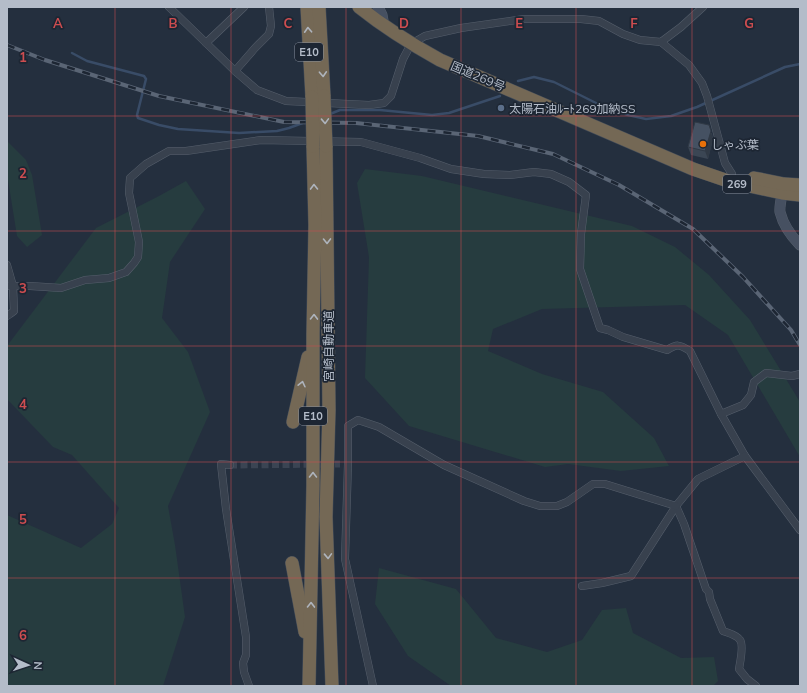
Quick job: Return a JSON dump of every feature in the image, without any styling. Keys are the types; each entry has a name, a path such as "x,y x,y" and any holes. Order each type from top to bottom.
{"highway":[{"name":"宮崎自動車道","path":"306,7 318,96"},
{"name":"宮崎自動車道","path":"319,7 318,96 329,395 326,517 332,686"},
{"name":"国道269号","path":"359,7 411,44 440,60 693,169 783,189"},
{"name":"宮崎自動車道","path":"310,686 315,225 320,146"},
{"name":"269","path":"783,189 800,185"},
{"name":"269","path":"783,189 800,195"},
{"path":"293,422 313,334"},
{"path":"292,563 310,661"}],"street":[{"path":"206,43 244,7"},
{"path":"235,70 269,34 271,26 269,7"},
{"path":"378,7 384,26"},
{"path":"662,42 703,7"},
{"path":"174,9 206,43 257,90 286,101 369,105 384,103 391,96 403,59 411,44 425,36 461,28 524,19 581,19 600,21 623,34 640,40 662,42 689,66 702,83 707,96 725,163 731,178"},
{"path":"10,286 61,288 85,280 109,278 126,272 138,257 139,242 129,193 130,178 146,164 169,151 186,151 261,140 361,142 420,158 451,169 484,174 534,172 551,174 570,182 586,195 581,234 580,269 600,328 623,337 667,350 674,345 681,345 690,350 721,414 745,456 800,530"},
{"path":"783,189 780,210 786,226 800,245"},
{"path":"7,265 14,311 7,316"},
{"path":"721,414 743,405 751,395 754,382 766,373 792,376 800,374"},
{"path":"373,686 346,559 348,426 358,420 379,427 444,465 524,501 540,506 557,506 567,502 593,484 605,484 676,506 723,631 741,640 742,645 739,670 756,686"},
{"path":"582,586 631,576 676,506 698,479 745,456"},
{"path":"230,465 221,464 226,509 246,637 246,654 243,663 248,686"},
{"path":"340,464 348,464"}],"green space":[{"path":"7,141 26,160 32,175 42,235 27,247 17,236 7,176"},
{"path":"365,169 422,176 632,226 675,247 709,275 750,320 800,402 800,457 728,335 685,305 542,309 493,329 488,351 542,374 603,392 654,438 669,466 621,471 568,464 545,467 409,426 365,378 369,257 357,183"},
{"path":"186,181 205,209 170,262 162,318 188,352 210,412 168,506 185,617 163,686 7,686 7,515 81,548 112,524 119,508 72,455 53,447 7,399 7,346 96,228"},
{"path":"379,568 456,589 496,638 547,652 582,640 602,610 626,608 633,633 681,658 714,657 718,681 713,686 451,686 408,656 375,604"}],"building":[{"path":"695,122 709,125 711,131 705,151 688,147"}],"waterway":[{"path":"72,53 87,61 144,76 146,79 137,115 138,118 159,125 178,129 239,133 277,131 308,121"},
{"path":"518,81 534,77 554,82 604,107 646,119 671,116 697,107 785,67 800,64"},
{"path":"330,114 340,110 380,110 432,115 449,113 500,96"}],"tunnel":[{"path":"230,465 340,464"}],"railway":[{"path":"7,45 45,60 159,96 284,122 356,123 478,136 553,154 619,185 693,229 743,277 791,330 800,345"}],"place":[{"name":"太陽石油ﾙｰﾄ269加納SS","path":"501,108"},
{"name":"しゃぶ葉","path":"703,144"}]}
